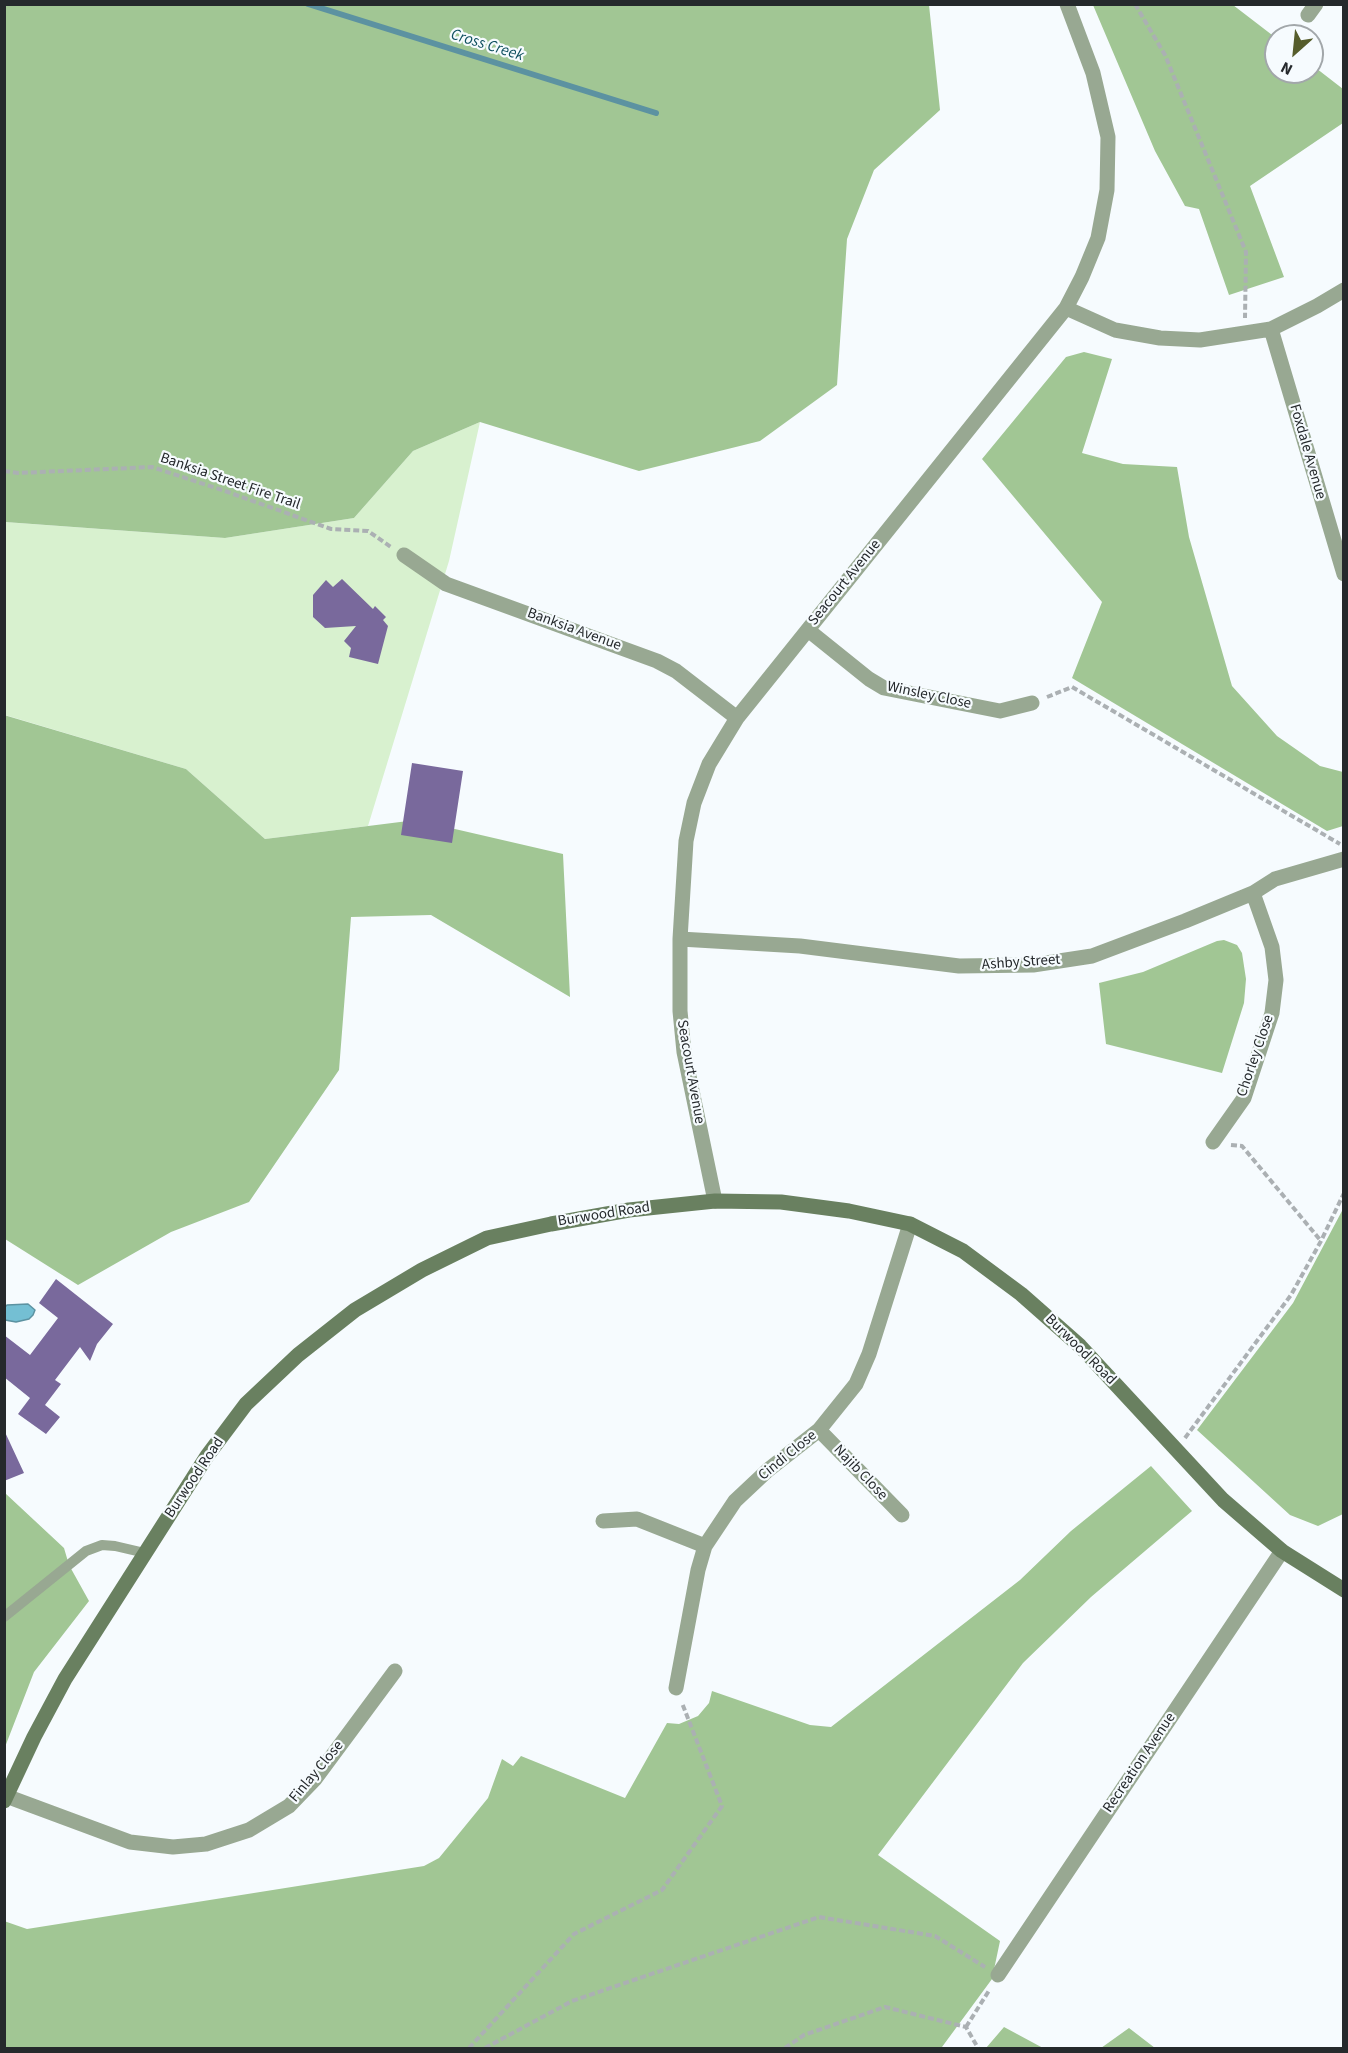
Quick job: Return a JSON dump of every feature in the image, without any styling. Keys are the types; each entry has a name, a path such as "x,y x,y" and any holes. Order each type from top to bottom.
{"main road":[{"name":"Burwood Road","path":"5,1798 65,1679 207,1456 246,1404 298,1354 355,1310 422,1270 487,1238 629,1210 715,1201 781,1202 849,1211 910,1224 963,1251 1021,1294 1080,1346 1223,1500 1282,1551 1341,1583"}],"street":[{"name":"Seacourt Avenue","path":"715,1201 684,1052 680,1011 680,939 686,842 694,803 709,764 737,718 1066,308 1082,278 1098,238 1107,190 1108,137 1093,73 1067,4"},
{"path":"1066,308 1115,330 1161,338 1200,340 1271,329 1344,290"},
{"name":"Foxdale Avenue","path":"1271,329 1344,574"},
{"name":"Banksia Avenue","path":"404,555 446,584 657,661 676,671 737,718"},
{"name":"Winsley Close","path":"808,630 869,679 884,688 1000,711 1032,703"},
{"name":"Ashby Street","path":"680,939 800,946 959,966 1033,965 1092,956 1253,893 1275,879 1344,859"},
{"name":"Chorley Close","path":"1213,1142 1244,1098 1272,1013 1276,980 1272,947 1253,893"},
{"name":"Cindi Close","path":"676,1688 698,1570 705,1546 735,1501 768,1470 819,1430 856,1384 865,1364 910,1224"},
{"name":"Najib Close","path":"819,1430 902,1515"},
{"path":"603,1521 637,1520 705,1546"},
{"name":"Recreation Avenue","path":"998,1975 1282,1551"},
{"name":"Finlay Close","path":"5,1798 130,1842 173,1847 206,1844 249,1830 289,1806 315,1779 395,1671"}],"lane":[{"path":"4,1617 86,1551 102,1545 145,1553"}],"path":[{"path":"1135,4 1165,55 1246,252 1244,334"},
{"name":"Banksia Street Fire Trail","path":"4,471 18,473 152,467 331,529 368,531 404,555"},
{"path":"1032,703 1072,687 1344,846"},
{"path":"1213,1142 1242,1146 1321,1241"},
{"path":"1176,1450 1291,1295 1321,1241 1344,1192"},
{"path":"469,2049 574,1934 662,1890 722,1806 676,1688"},
{"path":"485,2049 572,2001 819,1917 935,1936 998,1975 966,2027"},
{"path":"785,2049 804,2035 885,2007 966,2027 978,2049"}],"green space":[{"path":"4,5 929,5 940,110 874,170 847,239 837,385 760,441 639,471 480,422 413,451 354,518 225,538 5,522"},
{"path":"1093,5 1233,5 1264,29 1264,84 1324,84 1324,74 1343,89 1343,123 1250,186 1284,277 1229,295 1199,209 1185,206 1155,151"},
{"path":"1084,352 1112,359 1082,453 1123,464 1177,467 1189,537 1232,686 1277,736 1320,766 1343,772 1343,826 1327,831 1072,678 1102,602 982,459 1066,357"},
{"path":"480,422 449,561 368,826 265,839 186,769 5,715 4,522 225,538 354,518 413,451"},
{"path":"4,715 186,769 265,839 416,820 563,854 570,997 431,915 351,917 339,1070 249,1202 171,1232 78,1285 5,1239"},
{"path":"1224,940 1237,945 1242,953 1246,979 1244,1003 1222,1073 1106,1044 1099,983 1143,972"},
{"path":"1343,1209 1343,1514 1318,1526 1290,1515 1197,1430 1293,1303"},
{"path":"1151,1466 1192,1511 1091,1597 1023,1663 878,1855 1000,1941 992,1979 942,2047 5,2048 4,1921 27,1929 424,1866 439,1858 488,1798 502,1759 513,1766 521,1756 625,1798 667,1723 679,1724 698,1716 709,1703 712,1691 810,1725 831,1727 1020,1580 1071,1531"},
{"path":"5,1493 64,1548 69,1565 89,1601 34,1672 5,1747"},
{"path":"1004,2027 1043,2048 986,2048"},
{"path":"1129,2028 1155,2048 1101,2048"}],"water":[{"path":"28,1304 35,1310 29,1319 16,1322 5,1320 7,1305"}],"building":[{"path":"342,579 373,609 375,606 386,617 383,620 388,626 378,664 349,657 351,648 344,641 356,626 325,628 313,617 313,595 326,580 333,587"},
{"path":"412,763 463,771 452,843 401,835"},
{"path":"56,1279 113,1324 97,1344 90,1361 80,1347 55,1380 61,1384 45,1405 60,1417 46,1434 18,1414 30,1398 4,1377 4,1335 30,1355 58,1318 39,1303"},
{"path":"4,1430 24,1473 4,1481"}],"waterway":[{"name":"Cross Creek","path":"308,4 656,113"}]}
